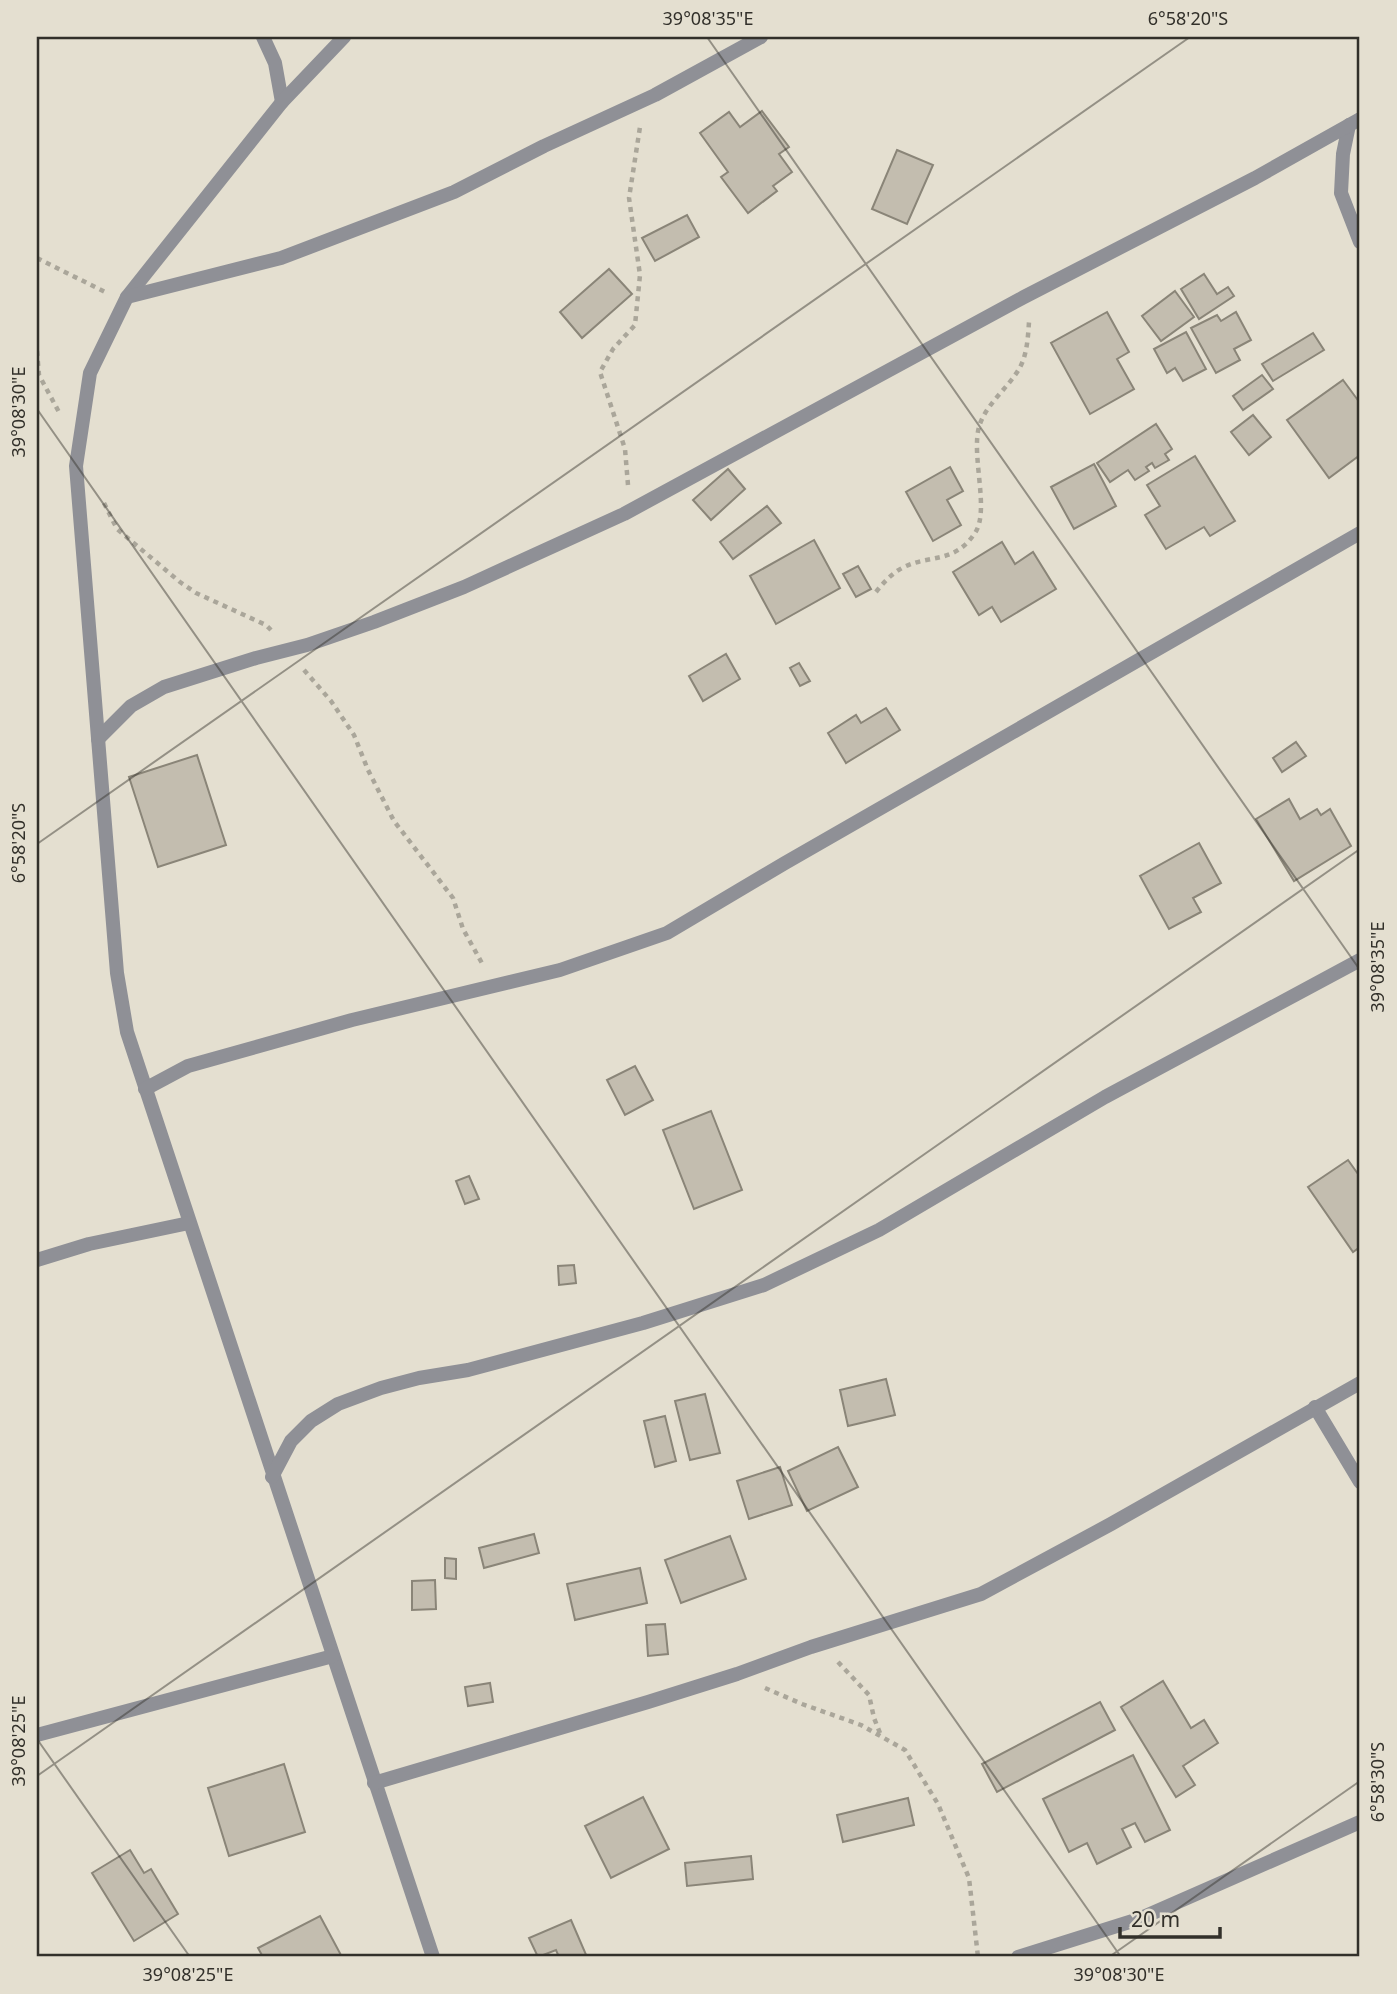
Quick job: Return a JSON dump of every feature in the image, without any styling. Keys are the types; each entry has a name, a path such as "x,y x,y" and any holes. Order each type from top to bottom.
{"street":[{"path":"263,37 275,63 282,102"},
{"path":"344,37 282,102 127,297 90,373 76,466 117,972 127,1032 433,1957"},
{"path":"127,297 281,258 454,192 665,89 761,37"},
{"path":"1355,122 1343,153 1340,193 1360,242"},
{"path":"98,739 131,706 164,687 374,622 464,587 624,513 1024,297 1255,178 1355,122"},
{"path":"145,1089 188,1066 352,1020 559,970 667,933 1360,533"},
{"path":"272,1477 291,1441 311,1421 338,1404 381,1388 468,1370 643,1323 764,1284 879,1230 1105,1097 1360,960"},
{"path":"37,1261 89,1244 189,1223"},
{"path":"374,1783 737,1674 981,1594 1360,1383"},
{"path":"1315,1407 1360,1482"},
{"path":"37,1735 333,1656"},
{"path":"1018,1957 1139,1919 1360,1822"}],"path":[{"path":"624,513 628,489 625,449 600,372 613,349 635,325 640,275 629,198 635,152 646,104 665,89"},
{"path":"37,258 107,293 127,297"},
{"path":"876,592 888,577 904,567 943,558 956,552 975,533 981,517 978,477 979,425 1020,368 1026,349 1029,323 1024,297"},
{"path":"37,351 43,386 79,444"},
{"path":"101,495 117,529 196,593 266,625 331,701 354,735 394,821 453,898 463,929 496,985"},
{"path":"822,1644 869,1695 881,1734"},
{"path":"737,1674 792,1700 861,1724 905,1750 938,1804 969,1878 978,1957"}],"building":[{"path":"762,111 789,147 779,154 792,172 773,186 777,191 748,213 721,177 728,172 700,133 729,112 740,127"},
{"path":"897,150 933,165 907,224 872,209"},
{"path":"687,215 699,237 655,261 642,238"},
{"path":"609,269 632,294 582,338 560,312"},
{"path":"1204,274 1217,294 1228,287 1234,296 1199,319 1181,289"},
{"path":"1175,291 1194,317 1161,341 1142,316"},
{"path":"1107,312 1129,352 1117,359 1134,389 1090,414 1051,343"},
{"path":"1236,312 1251,340 1234,349 1240,360 1216,373 1191,328 1217,315 1221,321"},
{"path":"1186,332 1206,369 1183,381 1175,368 1167,373 1154,349"},
{"path":"1313,333 1324,350 1273,381 1262,364"},
{"path":"1262,375 1273,389 1243,410 1233,396"},
{"path":"1343,380 1360,403 1360,455 1329,478 1287,420"},
{"path":"1253,415 1271,437 1249,455 1231,432"},
{"path":"1156,424 1172,449 1165,454 1169,460 1155,468 1152,463 1146,467 1149,471 1135,480 1128,470 1110,482 1097,463"},
{"path":"1195,456 1235,521 1210,536 1204,527 1166,549 1145,515 1160,506 1147,485"},
{"path":"1094,464 1116,506 1074,529 1051,487"},
{"path":"950,467 963,491 947,500 961,525 933,541 906,492"},
{"path":"728,469 745,489 711,520 693,500"},
{"path":"767,506 781,523 733,559 720,542"},
{"path":"814,540 840,588 776,624 750,576"},
{"path":"1002,542 1015,564 1033,552 1056,589 1001,622 992,607 979,615 953,572"},
{"path":"858,566 871,589 856,597 843,574"},
{"path":"726,654 740,679 703,701 689,676"},
{"path":"799,663 810,681 800,686 790,668"},
{"path":"886,708 900,730 846,763 828,733 856,715 861,723"},
{"path":"1296,742 1306,756 1282,772 1273,758"},
{"path":"197,755 226,845 158,867 129,777"},
{"path":"1289,799 1300,819 1317,809 1321,815 1330,809 1351,846 1294,881 1256,819"},
{"path":"1199,843 1221,883 1193,898 1201,912 1169,929 1140,876"},
{"path":"635,1066 653,1100 625,1115 607,1080"},
{"path":"711,1111 742,1190 694,1209 663,1130"},
{"path":"1348,1160 1358,1174 1360,1172 1360,1247 1353,1252 1308,1187"},
{"path":"469,1176 479,1199 465,1204 456,1181"},
{"path":"574,1265 576,1283 559,1285 558,1266"},
{"path":"886,1379 895,1415 848,1426 840,1390"},
{"path":"705,1394 720,1453 690,1460 675,1401"},
{"path":"665,1416 676,1461 655,1467 644,1421"},
{"path":"838,1447 858,1487 807,1511 788,1471"},
{"path":"780,1467 792,1505 749,1519 737,1481"},
{"path":"534,1534 539,1553 484,1568 479,1548"},
{"path":"730,1536 746,1579 681,1603 665,1560"},
{"path":"445,1558 456,1559 456,1579 445,1578"},
{"path":"640,1568 647,1603 575,1620 567,1584"},
{"path":"435,1580 436,1609 412,1610 412,1581"},
{"path":"665,1624 668,1654 648,1656 646,1625"},
{"path":"1163,1681 1191,1728 1204,1720 1218,1743 1183,1766 1195,1785 1176,1797 1121,1707"},
{"path":"490,1683 493,1702 468,1706 465,1687"},
{"path":"1100,1702 1115,1730 997,1792 982,1764"},
{"path":"1133,1755 1170,1830 1145,1842 1135,1823 1122,1829 1131,1847 1097,1864 1087,1843 1069,1852 1043,1799"},
{"path":"284,1764 305,1832 229,1856 208,1788"},
{"path":"643,1797 669,1849 611,1878 585,1826"},
{"path":"908,1798 914,1825 843,1842 837,1815"},
{"path":"130,1850 144,1873 151,1869 178,1914 134,1941 92,1873"},
{"path":"751,1856 753,1879 687,1886 685,1863"},
{"path":"320,1916 342,1957 263,1957 258,1948"},
{"path":"571,1920 587,1957 559,1957 556,1950 538,1957 529,1938"}]}
